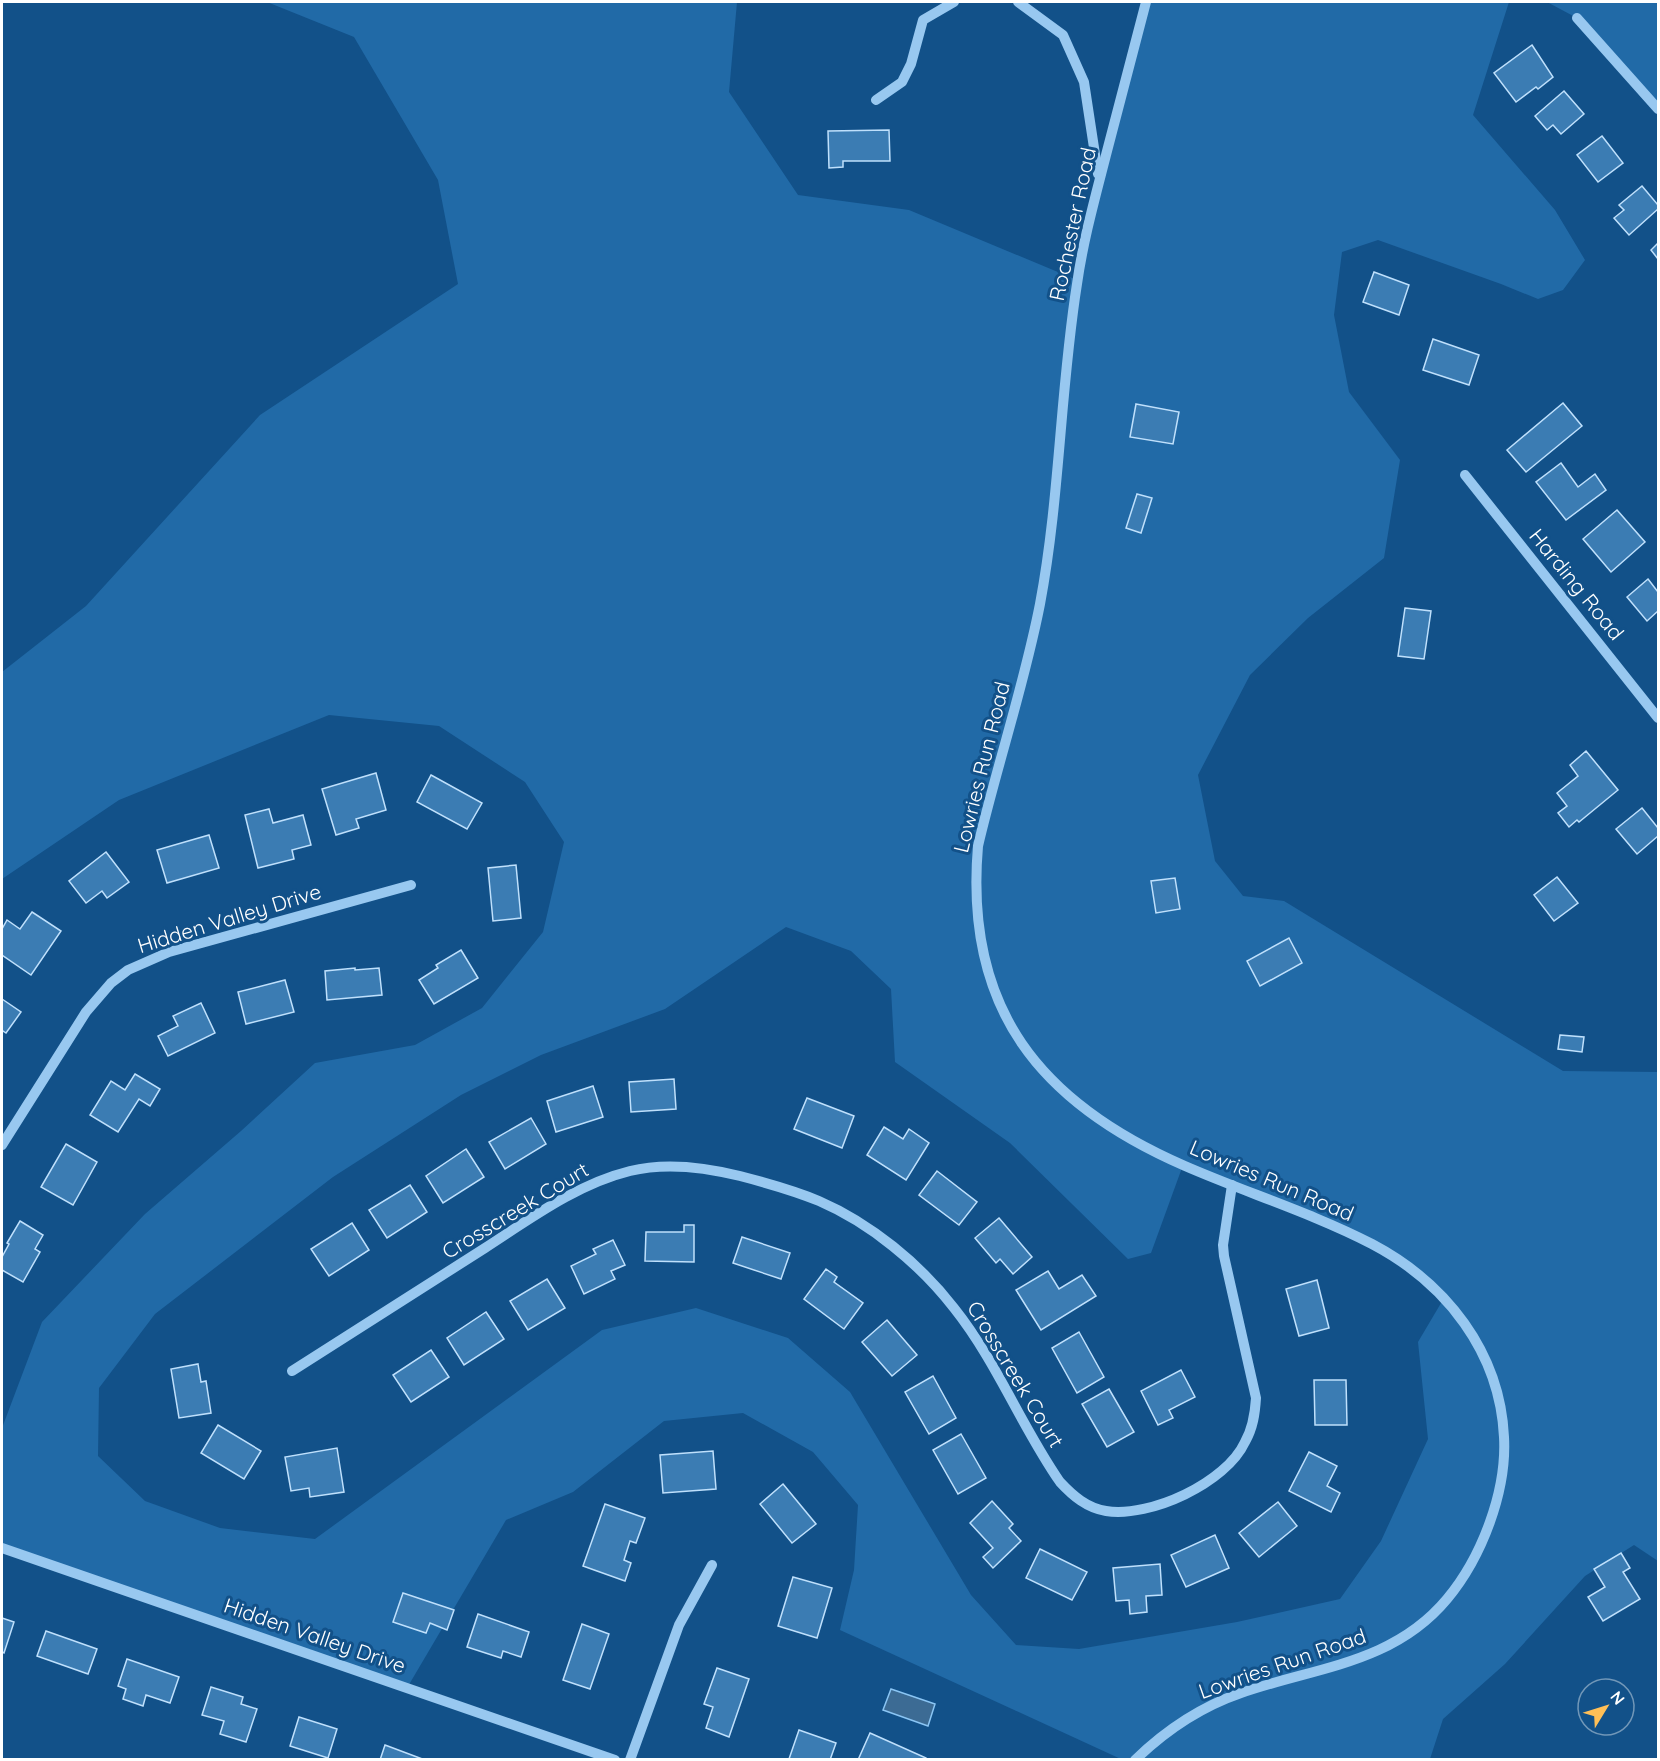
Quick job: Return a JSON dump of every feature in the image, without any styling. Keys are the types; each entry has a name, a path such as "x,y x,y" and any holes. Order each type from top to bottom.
{"street":[{"path":"876,100 902,82 911,64 923,20 954,2"},
{"path":"1018,2 1063,35 1084,82 1100,181"},
{"name":"Rochester Road","path":"1059,460 1068,340 1076,291 1100,181 1146,2"},
{"path":"1577,18 1659,109"},
{"name":"Lowries Run Road","path":"1059,460 1047,559 1027,666 978,846 976,905 979,936 985,965 1004,1014 1027,1051 1048,1077 1072,1098 1124,1135 1183,1165 1351,1234 1374,1245 1413,1270 1444,1298 1469,1328 1489,1365 1496,1387 1504,1430 1503,1474 1489,1523 1462,1579 1431,1616 1392,1644 1368,1656 1218,1701 1173,1727 1135,1760"},
{"name":"Harding Road","path":"1465,475 1659,718"},
{"name":"Hidden Valley Drive","path":"2,1145 86,1012 104,990 128,970 170,952 411,885"},
{"name":"Crosscreek Court","path":"292,1371 576,1192 629,1171 669,1166 700,1168 760,1181 812,1198 846,1215 892,1246 933,1284 972,1332 1060,1482 1072,1495 1087,1505 1106,1511 1124,1512 1146,1509 1169,1501 1212,1479 1231,1463 1245,1444 1254,1422 1256,1398 1224,1256 1223,1245 1232,1185"},
{"name":"Hidden Valley Drive","path":"2,1548 615,1760"},
{"path":"630,1760 679,1625 712,1565"}],"shaded area":[{"path":"267,2 737,2 729,92 798,195 909,210 1077,280 1146,2 1509,2 1473,115 1555,210 1585,260 1563,290 1538,299 1378,240 1342,252 1334,315 1349,392 1400,460 1384,558 1308,618 1250,675 1198,775 1215,861 1243,896 1284,901 1563,1071 1658,1072 1658,1561 1634,1545 1585,1576 1505,1664 1443,1719 1430,1759 1123,1760 840,1630 854,1570 858,1505 813,1452 743,1413 664,1421 573,1492 506,1520 407,1688 2,1548 2,1428 42,1322 145,1214 315,1063 415,1045 482,1008 543,932 564,842 525,782 439,726 329,715 119,800 2,879 2,672 86,606 260,415 458,284 438,180 354,37","holes":["786,927 851,951 891,989 895,1062 1010,1143 1128,1259 1151,1253 1183,1165 1394,1257 1444,1298 1418,1342 1428,1439 1381,1541 1340,1599 1237,1622 1079,1649 1016,1645 971,1595 850,1392 788,1338 696,1308 602,1330 315,1539 220,1528 145,1501 98,1456 99,1388 155,1314 333,1177 461,1095 541,1055 665,1009"]},
{"path":"1547,2 1658,2 1658,109 1577,18"},
{"path":"891,1689 935,1704 928,1726 883,1710"}],"building":[{"path":"1532,45 1553,77 1516,102 1494,73"},
{"path":"1564,91 1584,114 1561,134 1553,125 1547,130 1535,116"},
{"path":"889,130 890,161 843,161 843,167 829,168 828,131"},
{"path":"1602,136 1623,163 1598,182 1577,155"},
{"path":"1642,186 1658,205 1658,209 1629,235 1614,218 1624,210 1619,205"},
{"path":"1658,243 1658,259 1651,250"},
{"path":"1374,272 1409,285 1399,315 1363,302"},
{"path":"1433,339 1479,355 1469,385 1423,370"},
{"path":"1563,403 1582,426 1526,472 1507,450"},
{"path":"1136,404 1179,412 1173,444 1130,437"},
{"path":"1561,463 1578,487 1595,474 1606,490 1566,520 1536,482"},
{"path":"1137,494 1152,498 1141,533 1126,528"},
{"path":"1617,510 1645,542 1611,572 1583,539"},
{"path":"1648,579 1658,592 1658,611 1647,621 1627,597"},
{"path":"1405,608 1431,611 1424,659 1398,656"},
{"path":"1586,751 1618,790 1579,822 1577,820 1569,827 1558,813 1567,806 1557,793 1578,776 1570,765"},
{"path":"376,773 386,810 356,819 359,828 336,835 322,789"},
{"path":"431,775 482,803 467,829 417,802"},
{"path":"1642,808 1658,828 1658,836 1637,854 1616,829"},
{"path":"269,809 273,823 303,815 311,845 292,850 294,859 258,868 245,815"},
{"path":"209,835 219,868 167,883 157,850"},
{"path":"106,852 129,882 107,898 102,891 86,903 69,881"},
{"path":"516,865 521,918 493,921 488,868"},
{"path":"1557,877 1578,903 1554,921 1534,895"},
{"path":"1175,878 1180,909 1156,913 1151,881"},
{"path":"32,912 61,931 31,975 2,955 2,929 7,920 20,929"},
{"path":"1289,938 1302,963 1260,986 1247,961"},
{"path":"461,950 478,978 434,1004 419,980 438,968 436,965"},
{"path":"355,968 355,970 379,968 382,995 327,1000 325,971"},
{"path":"285,980 294,1012 246,1024 238,992"},
{"path":"2,999 21,1012 6,1033 3,1031 2,1033"},
{"path":"201,1003 215,1033 168,1056 158,1036 178,1026 173,1016"},
{"path":"1560,1035 1584,1037 1582,1052 1558,1049"},
{"path":"135,1074 160,1089 150,1106 139,1099 118,1132 90,1115 111,1081 125,1090"},
{"path":"674,1079 676,1109 631,1112 629,1082"},
{"path":"593,1086 603,1117 556,1132 547,1101"},
{"path":"807,1098 854,1116 842,1148 794,1129"},
{"path":"531,1118 546,1144 505,1169 489,1142"},
{"path":"884,1127 903,1139 909,1129 929,1143 906,1180 867,1155"},
{"path":"66,1144 97,1162 73,1205 41,1187"},
{"path":"466,1149 484,1177 443,1203 426,1176"},
{"path":"937,1171 977,1202 959,1225 919,1195"},
{"path":"410,1185 427,1212 387,1238 369,1210"},
{"path":"999,1218 1032,1257 1013,1274 1000,1259 996,1263 975,1238"},
{"path":"20,1221 43,1235 35,1249 40,1252 23,1282 2,1270 2,1257 9,1244 7,1243"},
{"path":"352,1223 369,1250 329,1276 311,1249"},
{"path":"684,1225 694,1225 694,1262 645,1261 646,1232 684,1232"},
{"path":"742,1237 790,1253 781,1279 733,1263"},
{"path":"613,1240 625,1265 611,1271 615,1279 584,1294 571,1266 596,1254 593,1249"},
{"path":"826,1269 837,1277 834,1282 863,1303 844,1329 804,1299"},
{"path":"1048,1271 1059,1289 1082,1275 1096,1296 1041,1330 1016,1290"},
{"path":"547,1279 565,1308 528,1330 510,1301"},
{"path":"1317,1280 1329,1328 1299,1336 1286,1289"},
{"path":"486,1312 504,1339 464,1365 447,1338"},
{"path":"887,1320 917,1355 892,1376 862,1342"},
{"path":"1079,1332 1104,1377 1077,1393 1052,1348"},
{"path":"431,1350 449,1377 411,1402 393,1375"},
{"path":"198,1364 201,1382 206,1381 211,1413 179,1418 171,1369"},
{"path":"1181,1370 1195,1397 1169,1410 1173,1418 1158,1425 1141,1391"},
{"path":"933,1376 956,1418 929,1434 905,1392"},
{"path":"1314,1380 1346,1380 1347,1425 1315,1425"},
{"path":"1109,1389 1134,1432 1107,1447 1082,1404"},
{"path":"218,1425 261,1451 244,1479 201,1453"},
{"path":"961,1434 986,1478 958,1494 933,1450"},
{"path":"337,1448 344,1492 310,1497 309,1488 291,1491 285,1457"},
{"path":"713,1451 716,1489 663,1493 660,1455"},
{"path":"1309,1452 1337,1466 1327,1486 1340,1493 1331,1512 1289,1491"},
{"path":"783,1484 816,1524 792,1543 760,1504"},
{"path":"992,1501 1013,1524 1009,1528 1021,1541 993,1568 983,1557 993,1548 970,1523"},
{"path":"1278,1502 1297,1526 1259,1557 1239,1533"},
{"path":"605,1504 645,1518 636,1543 630,1541 624,1560 631,1563 625,1581 583,1566"},
{"path":"1215,1535 1229,1568 1186,1587 1171,1555"},
{"path":"1040,1549 1087,1572 1072,1600 1026,1578"},
{"path":"1621,1553 1630,1568 1623,1572 1640,1599 1603,1621 1588,1597 1605,1587 1594,1569"},
{"path":"1160,1564 1162,1595 1146,1596 1147,1612 1130,1614 1129,1600 1116,1601 1113,1568"},
{"path":"793,1577 832,1588 817,1638 778,1626"},
{"path":"403,1593 454,1610 447,1630 430,1623 426,1633 393,1622"},
{"path":"478,1614 529,1632 521,1657 503,1651 501,1658 467,1647"},
{"path":"2,1618 14,1622 4,1653 2,1652"},
{"path":"582,1624 609,1634 590,1689 563,1680"},
{"path":"46,1631 97,1649 88,1674 37,1656"},
{"path":"127,1659 179,1677 170,1703 146,1695 143,1706 123,1699 126,1689 118,1686"},
{"path":"717,1668 749,1679 729,1737 706,1728 713,1707 704,1704"},
{"path":"211,1687 243,1697 241,1704 257,1709 246,1742 220,1734 224,1721 202,1715"},
{"path":"299,1717 337,1729 328,1758 290,1746"},
{"path":"799,1730 836,1743 830,1760 789,1759"},
{"path":"870,1733 926,1758 926,1760 858,1760"},
{"path":"385,1745 425,1760 380,1760"}]}
